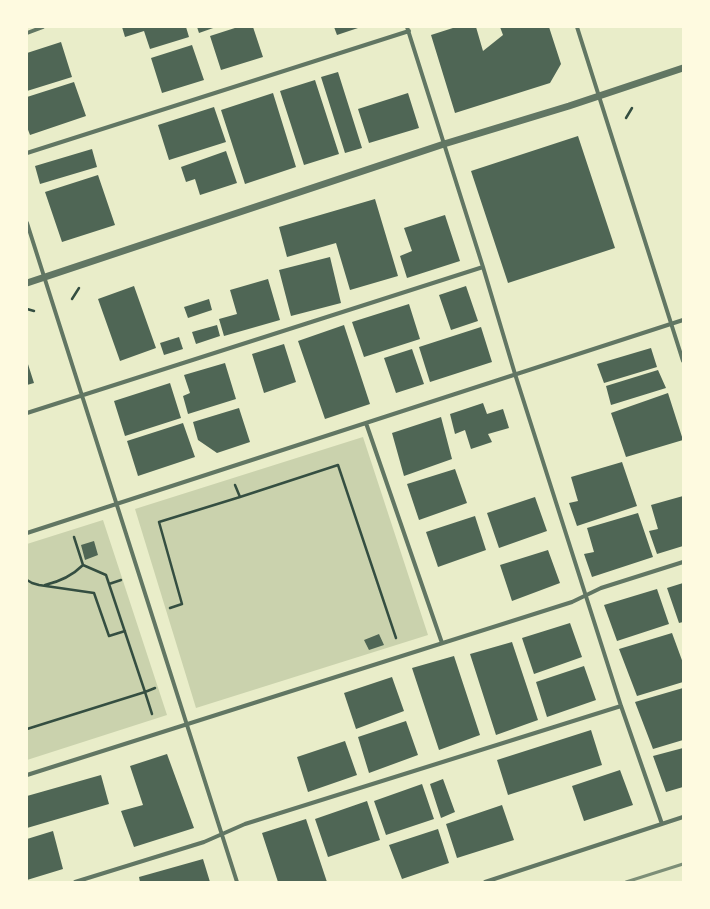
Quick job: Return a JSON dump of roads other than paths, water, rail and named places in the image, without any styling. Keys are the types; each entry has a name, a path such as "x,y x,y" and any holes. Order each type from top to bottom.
{"street":[{"path":"27,33 44,27"},
{"path":"577,27 683,361"},
{"path":"27,153 408,29 515,374 621,706 662,824"},
{"path":"27,283 444,144 599,96 683,68"},
{"path":"27,223 237,882"},
{"path":"27,413 483,267"},
{"path":"27,533 683,320"},
{"path":"366,423 442,643"},
{"path":"27,774 572,602 601,588 683,562"},
{"path":"75,882 204,842 260,819 621,706"},
{"path":"485,882 683,817"}],"railway":[{"path":"626,882 683,864"}]}
